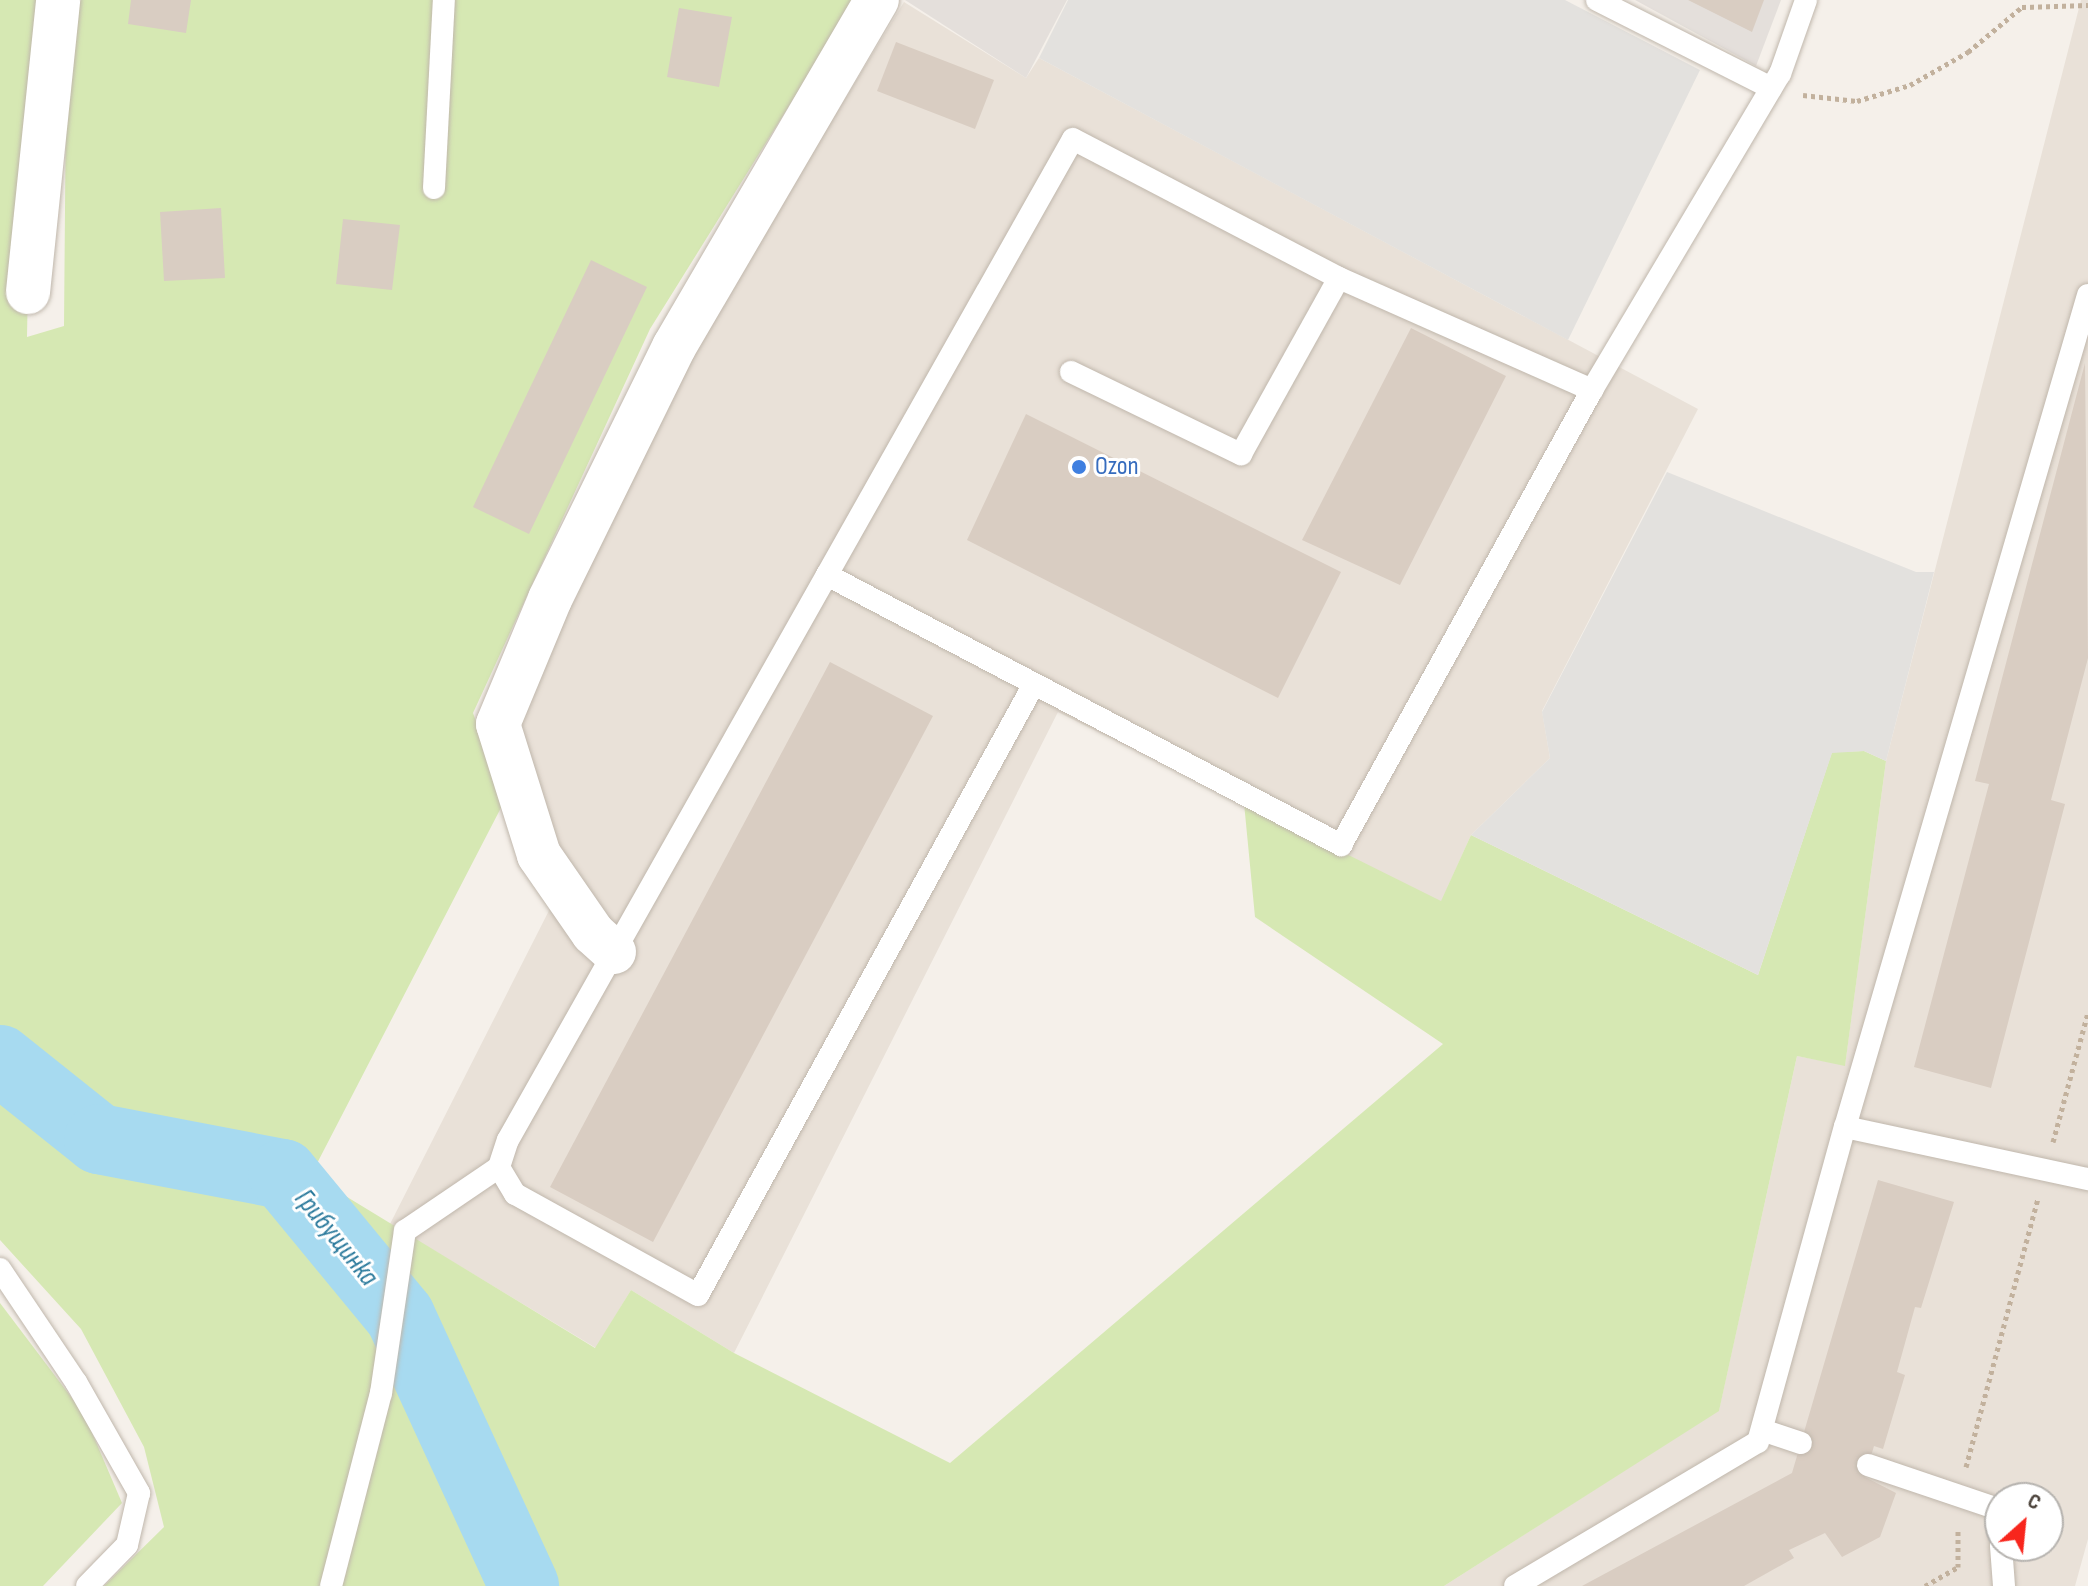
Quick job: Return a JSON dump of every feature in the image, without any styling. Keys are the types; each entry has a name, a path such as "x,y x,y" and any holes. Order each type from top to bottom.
{"street":[{"path":"28,292 58,0"},
{"path":"614,952 593,933 539,855 498,724 550,599 674,347 877,0"}],"lane":[{"path":"434,188 444,0"},
{"path":"1597,0 1771,88"},
{"path":"827,575 1341,845 1592,390 1771,88 1806,0"},
{"path":"331,1586 381,1393 405,1231 499,1167 508,1140 1073,139 1339,278 1592,390"},
{"path":"1071,372 1241,454 1339,278"},
{"path":"1515,1586 1758,1442 1845,1127 2088,295"},
{"path":"499,1167 515,1194 698,1295 1034,684"},
{"path":"1845,1127 2088,1179"},
{"path":"0,1269 76,1382 139,1493 127,1545 87,1586"},
{"path":"1762,1430 1801,1443"},
{"path":"1868,1465 1984,1504"},
{"path":"2002,1562 2004,1586"}],"path":[{"path":"1771,88 1833,102 1857,101 1910,85 1968,52 2022,7 2088,5"},
{"path":"1925,1586 1958,1567 1958,1495 2088,1012"}],"shaded area":[{"path":"905,0 1067,0 1026,78"},
{"path":"1068,0 1565,0 1700,70 1568,340 1039,58"},
{"path":"1635,0 1781,0 1756,66"},
{"path":"2081,0 2088,0 2088,1539 2075,1586 1444,1586 1719,1410 1797,1056 1845,1065 1886,761"},
{"path":"904,2 1026,78 1039,58 1698,409 1542,711 1550,758 1471,835 1441,902 1058,712 734,1353 631,1290 596,1348 390,1224 565,879 517,710 698,340"},
{"path":"1667,472 1916,572 1934,572 1886,761 1864,751 1832,753 1758,975 1471,835 1550,758 1542,712"}],"green space":[{"path":"0,0 38,0 32,70 27,337 64,326 66,92 73,0 855,0 650,329 473,713 505,800 311,1175 595,1348 631,1290 734,1353 950,1463 1443,1044 1255,917 1244,803 1441,901 1471,835 1758,975 1832,752 1864,751 1886,761 1845,1066 1797,1056 1719,1411 1444,1586 104,1586 164,1527 144,1447 81,1329 0,1240"},
{"path":"0,1303 84,1414 122,1503 43,1586 0,1586"}],"building":[{"path":"131,0 191,0 186,33 128,24"},
{"path":"1688,0 1764,0 1752,32"},
{"path":"679,8 732,17 719,87 667,77"},
{"path":"896,42 994,80 975,129 877,91"},
{"path":"221,208 225,278 164,281 160,212"},
{"path":"343,219 400,225 392,290 336,284"},
{"path":"591,260 647,287 529,534 473,507"},
{"path":"1411,328 1506,376 1400,585 1302,540"},
{"path":"2085,363 2088,658 2051,800 2065,804 1991,1088 1914,1067 1989,784 1975,781"},
{"path":"1026,414 1341,572 1278,698 967,540"},
{"path":"830,662 933,716 653,1242 550,1187"},
{"path":"1878,1180 1954,1202 1921,1308 1915,1307 1897,1372 1905,1375 1883,1449 1874,1446 1865,1477 1896,1493 1880,1537 1842,1557 1825,1533 1789,1550 1794,1558 1744,1586 1582,1586 1792,1473"}],"waterway":[{"name":"Грибущинка","path":"0,1060 99,1139 283,1174 400,1316 524,1586"}],"place":[{"name":"Ozon","path":"1079,467"}]}
